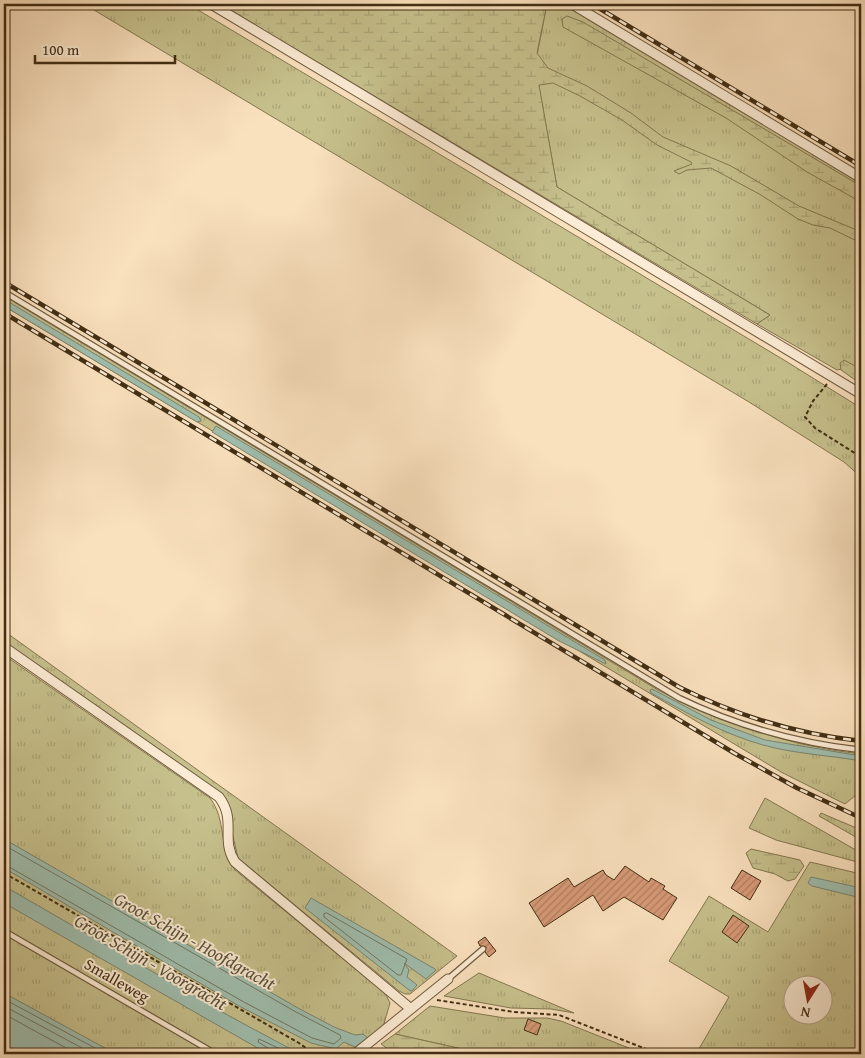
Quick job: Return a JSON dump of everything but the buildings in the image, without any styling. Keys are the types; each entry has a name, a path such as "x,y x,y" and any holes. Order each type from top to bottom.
{"street":[{"path":"211,4 861,394"},
{"path":"572,4 861,178"},
{"path":"4,647 219,797 226,807 229,817 229,853 235,862 410,1009"},
{"path":"355,1054 448,979"}],"lane":[{"path":"4,292 679,698 724,718 776,735 803,742 861,750"},
{"name":"Smalleweg","path":"4,931 216,1054"},
{"path":"448,979 483,949"}],"path":[{"path":"834,377 821,390 806,417 815,428 861,458"},
{"path":"4,873 299,1043 314,1054"},
{"path":"425,997 514,1012 559,1015 659,1054"}],"green space":[{"path":"84,4 188,4 784,360 861,408 861,477 844,462 749,402"},
{"path":"220,4 547,4 537,53 548,68 587,86 631,113 663,137 731,166 799,206 861,232 861,243 830,228 813,225 798,219 761,195 711,168 687,170 679,174 674,171 692,164 691,162 657,145 622,120 580,96 553,83 539,85 557,187 770,315 757,324"},
{"path":"547,4 565,4 861,182 861,369 856,366 837,370 757,324 770,315 557,187 535,65"},
{"path":"567,16 583,22 861,186 861,202 807,172 726,118 563,27 562,19"},
{"path":"4,296 658,690 732,723 782,739 861,754 861,791 845,804 781,772 4,306"},
{"path":"844,360 861,369 861,384 841,370 840,363"},
{"path":"4,631 457,956 410,994 399,991 238,858 224,798 4,642"},
{"path":"4,655 210,798 219,815 226,853 235,870 385,993 390,1003 383,1027 346,1054 4,1054"},
{"path":"765,798 861,853 861,863 776,840 749,828"},
{"path":"821,813 861,830 861,840 819,816"},
{"path":"751,849 800,860 804,866 795,879 788,881 775,874 753,868 746,853"},
{"path":"810,862 861,874 861,1054 696,1054 729,997 669,961 709,896 768,932"},
{"path":"479,973 574,1013 551,1009 511,1008 444,996"},
{"path":"430,1006 505,1018 547,1018 561,1021 644,1054 475,1054 462,1049 395,1034"},
{"path":"395,1034 462,1049 475,1054 395,1054 381,1044"}],"water":[{"path":"4,299 199,417 201,421 197,422 4,306"},
{"path":"216,426 605,660 606,664 559,641 212,432"},
{"path":"652,689 711,720 765,740 861,756 861,761 787,750 748,740 719,729 692,715 651,693 650,690"},
{"path":"4,839 298,1008 334,1027 355,1035 363,1034 368,1038 355,1047 344,1042 336,1049 311,1043 239,1006 4,868"},
{"path":"811,877 861,888 861,898 812,886 808,883"},
{"path":"4,886 231,1017 300,1054 268,1054 4,903"},
{"path":"311,898 436,970 426,979 404,963 409,970 407,977 417,985 412,991 409,990 305,908"},
{"path":"4,993 116,1054 4,1054"}],"railway":[{"path":"592,4 861,166"},
{"path":"4,282 679,687 723,707 768,722 814,734 861,741"},
{"path":"4,313 734,753 797,788 861,818"}],"water label":[{"name":"Groot Schijn - Hoofdgracht","path":"195,941"},
{"name":"Groot Schijn - Voorgracht","path":"151,962"}]}
